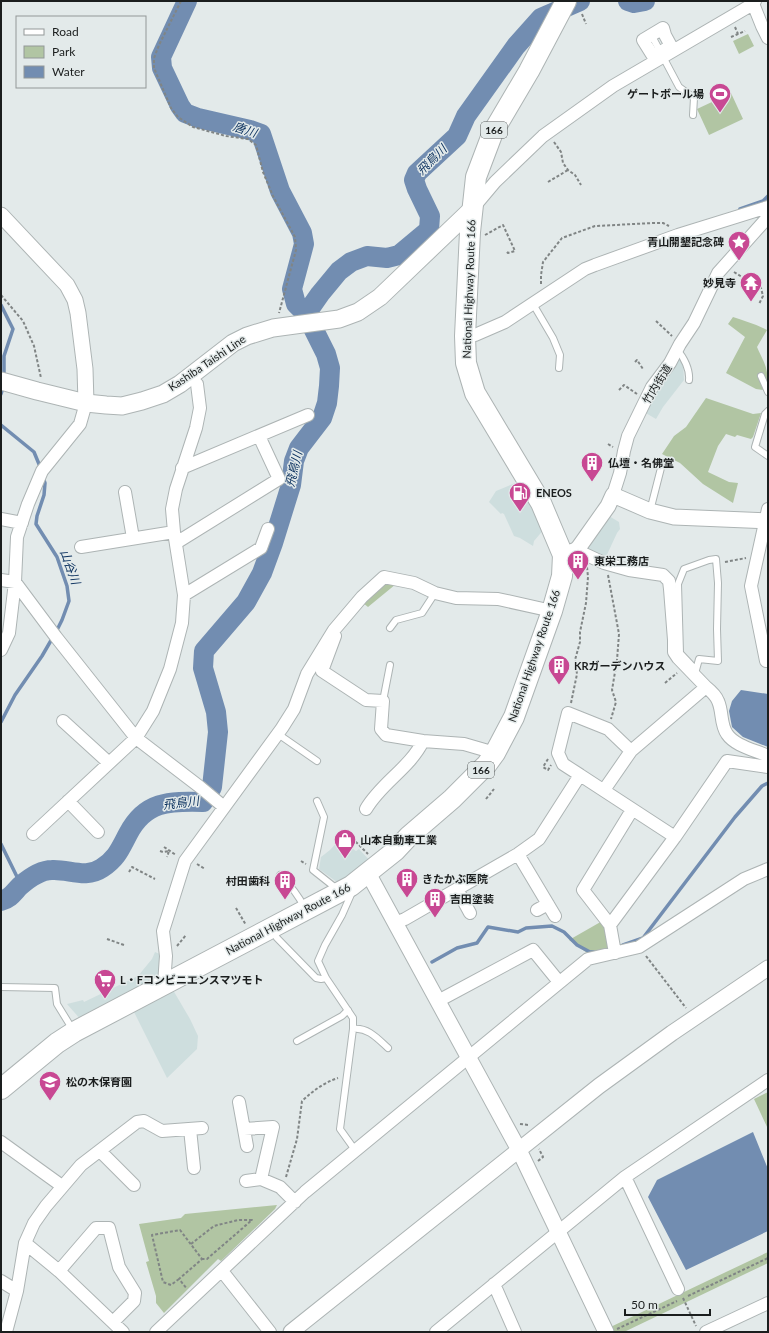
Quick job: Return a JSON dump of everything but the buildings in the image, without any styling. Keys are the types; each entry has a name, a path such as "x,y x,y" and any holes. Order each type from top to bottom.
{"highway":[{"name":"National Highway Route 166","path":"1,1089 57,1043 74,1032 347,889 373,869 452,799 487,764 514,717 552,610 562,576 576,554 540,503 475,393 466,363 465,336 472,209 476,177 493,132 566,1"}],"main road":[{"name":"Kashiba Taishi Line","path":"1,381 37,392 106,406 122,406 163,394 180,384 233,343 247,336 273,328 339,319 358,312 380,297 472,209"}],"street":[{"path":"472,209 495,182 548,133 613,86 661,54 753,2 768,38"},
{"path":"465,336 475,336 517,315 585,269 678,235 768,207"},
{"path":"1,216 67,285 75,300 85,369 86,402 80,424 42,471 28,504 17,537 15,582 9,633 1,650"},
{"name":"竹内街道","path":"576,554 608,506 620,473 628,436 652,387 670,363 694,323 718,273 768,217"},
{"path":"33,834 136,738 153,711 170,669 182,623 184,595 172,509 182,468 196,428 200,408 197,384"},
{"path":"182,468 308,415"},
{"path":"81,547 133,538 175,537 279,479 259,436"},
{"path":"125,492 133,538"},
{"path":"613,495 650,511 674,517 767,517 751,586 766,661 768,660"},
{"path":"1,519 22,523"},
{"path":"184,595 261,548 268,529"},
{"path":"576,554 629,570 663,575 669,581 674,652 718,701 722,723 730,738 768,756"},
{"path":"164,984 166,956 162,931 185,861 278,734 294,709 307,674 334,630 362,597 384,577 414,583 456,598 498,599 552,610"},
{"path":"1,580 15,582 52,632 136,738 224,807"},
{"path":"339,625 322,671 366,700 383,701 381,729 386,735 464,744 495,752"},
{"path":"604,790 631,751 706,687"},
{"path":"631,751 608,729 568,713 558,754 562,764 675,837"},
{"path":"63,721 110,763"},
{"path":"366,809 373,797 414,755 423,740"},
{"path":"610,925 675,837 727,761 768,767"},
{"path":"395,923 405,919 518,854 539,839 580,775"},
{"path":"68,801 98,832"},
{"path":"615,954 610,925 582,890 632,810"},
{"path":"518,854 555,916"},
{"path":"373,869 395,923 519,1150 606,1332"},
{"path":"156,1332 295,1202 355,1150 588,959 615,954 639,947 744,879 768,869"},
{"path":"457,889 470,913"},
{"path":"537,910 548,904"},
{"path":"438,1001 533,950 559,982"},
{"path":"291,1332 605,1082 672,1033 768,968"},
{"path":"436,1332 625,1177 768,1080"},
{"path":"240,1102 247,1146"},
{"path":"6,1332 17,1290 25,1243 34,1223 62,1186 81,1165 137,1122 144,1120 162,1131 196,1128 194,1168"},
{"path":"244,1129 273,1127 261,1179"},
{"path":"1,1142 62,1186"},
{"path":"100,1151 134,1186"},
{"path":"625,1177 681,1294"},
{"path":"246,1181 261,1179 280,1187 295,1202"},
{"path":"59,1271 96,1228 109,1228 119,1267 135,1293 134,1301 113,1322"},
{"path":"25,1243 59,1271 123,1332"},
{"path":"222,1271 270,1332"},
{"path":"1,1280 17,1290"},
{"path":"494,1284 515,1332"},
{"path":"706,1332 768,1303"}],"lane":[{"path":"652,38 679,87 694,98 693,115"},
{"path":"533,304 553,338 560,355 559,368"},
{"path":"679,347 687,366 689,380"},
{"path":"761,376 768,392"},
{"path":"768,411 765,414 755,447 768,456"},
{"path":"650,511 662,464"},
{"path":"716,559 716,564 718,583 718,660 699,659 696,670 680,653 678,584 684,569 709,560 716,559"},
{"path":"390,628 396,620 422,613 436,592"},
{"path":"383,701 390,665"},
{"path":"278,734 317,761"},
{"path":"317,801 324,817 313,870 353,892 318,961 326,978 353,1018 353,1029 340,1129 355,1150"},
{"path":"280,875 291,886 300,899 305,910"},
{"path":"271,929 277,938 316,978 321,980 326,978"},
{"path":"1,987 55,988 57,1004 74,1032"},
{"path":"297,1041 342,1016 348,1010"},
{"path":"353,1029 369,1032 388,1048"}],"path":[{"path":"181,1 154,58 154,68 171,108 178,118 193,127 248,140 256,145 263,172 273,196 295,237 296,250 280,312 273,328"},
{"path":"582,14 586,24"},
{"path":"731,38 738,34"},
{"path":"548,133 561,152 568,170 575,175 581,185"},
{"path":"548,182 568,170"},
{"path":"546,296 541,284 543,262 562,238 595,226 654,223 663,223 673,228 678,235"},
{"path":"470,244 503,225 514,251 508,253 506,251"},
{"path":"738,274 742,278 752,280 762,288 763,296 759,304"},
{"path":"1,295 23,321 34,346 42,381"},
{"path":"656,321 679,347"},
{"path":"635,362 638,360 643,369"},
{"path":"619,390 624,385 646,400"},
{"path":"568,713 576,682 577,674 575,660 580,642 580,632 586,603 588,576 587,564 576,554"},
{"path":"716,564 757,556"},
{"path":"607,564 607,574 619,634 617,660 612,690 616,702 608,729"},
{"path":"665,683 685,666"},
{"path":"486,799 494,789"},
{"path":"344,831 373,869"},
{"path":"160,851 169,851 168,857"},
{"path":"129,872 132,867 155,879"},
{"path":"236,908 253,938"},
{"path":"107,939 124,945"},
{"path":"639,947 687,1009"},
{"path":"280,1187 284,1182 293,1155 297,1139 302,1101 318,1087 328,1081 347,1077"},
{"path":"191,1244 214,1226 238,1220 252,1220 207,1259 202,1259 171,1285 163,1282 152,1235 180,1230 202,1259"},
{"path":"611,1332 681,1294 768,1258"},
{"path":"179,1279 193,1298"},
{"path":"681,1294 699,1332"}],"shaded area":[{"path":"678,355 683,363 684,380 663,407 656,419 644,412"},
{"name":"ENEOS","path":"520,481 545,528 534,541 533,546 514,536 504,514 501,514 489,502 496,491"},
{"path":"609,516 619,522 620,529 605,559 585,550"},
{"name":"山本自動車工業","path":"342,837 351,845 350,847 356,851 359,849 372,863 341,885 319,869 321,857"},
{"path":"155,952 162,955 173,990 198,1036 197,1049 167,1078 133,1010 82,1021 67,1004 83,1000 84,1002 138,976 152,959"}],"green space":[{"path":"748,34 754,46 739,54 733,41"},
{"name":"ゲートボール場","path":"731,93 743,119 709,135 697,109"},
{"path":"733,317 767,330 757,347 767,372 767,382 763,373 759,379 763,390 756,389 726,373 745,337 728,324"},
{"path":"706,398 753,414 761,413 751,439 726,434 718,446 708,472 729,482 738,483 733,503 703,484 680,463 662,454 674,436 686,427"},
{"path":"386,582 396,584 368,607 363,603"},
{"path":"604,920 611,950 590,955 569,940"},
{"path":"768,1092 768,1129 754,1099"},
{"path":"277,1205 275,1209 221,1261 218,1259 164,1313 156,1303 156,1296 146,1262 149,1261 139,1224 181,1218 185,1214"},
{"path":"768,1252 768,1263 624,1332 600,1332"}],"water":[{"path":"741,690 768,694 768,747 743,737 732,727 729,711 732,701"},
{"path":"753,1132 768,1169 768,1231 686,1270 648,1197 657,1180"}],"waterway":[{"name":"飛鳥川","path":"1,901 10,897 30,878 48,870 90,873 102,868 118,853 135,823 150,809 169,803 203,802 212,787 218,732 216,712 203,668 204,651 246,602 262,573 291,485 294,461 299,448 322,418 327,403 330,368 326,354 306,314 296,304 292,289 304,244 302,233 280,191 261,134 198,118 185,113 180,106 162,68 161,57 187,1"},
{"name":"飛鳥川","path":"306,314 339,271 351,262 367,256 387,258 399,255 429,230 430,216 414,180 417,173 457,136 466,116 516,46 541,18 580,1"},
{"name":"飛鳥川","path":"628,1 634,3 645,1"},
{"path":"740,209 763,201 768,196"},
{"name":"山谷川","path":"1,305 13,329 4,356 4,377"},
{"name":"山谷川","path":"1,425 34,452 41,469"},
{"name":"山谷川","path":"43,477 45,483 44,495 36,524 57,557 67,586 69,601 56,632"},
{"name":"山谷川","path":"1,722 15,695 42,656 53,637"},
{"path":"623,945 643,938 735,817 762,786 768,783"},
{"name":"山谷川","path":"1,844 21,885"},
{"path":"432,962 457,948 477,943 488,927 518,932 526,928 552,926 564,932 577,945 590,952 594,952"}],"place":[{"name":"ゲートボール場","path":"720,114"},
{"name":"青山開墾記念碑","path":"739,262"},
{"name":"妙見寺","path":"751,302"},
{"name":"仏壇・名佛堂","path":"592,482"},
{"name":"ENEOS","path":"520,512"},
{"name":"東栄工務店","path":"578,580"},
{"name":"KRガーデンハウス","path":"559,686"},
{"name":"山本自動車工業","path":"345,860"},
{"name":"きたかぶ医院","path":"407,898"},
{"name":"村田歯科","path":"285,900"},
{"name":"吉田塗装","path":"435,918"},
{"name":"L・Fコンビニエンスマツモト","path":"105,1000"},
{"name":"松の木保育園","path":"50,1102"}],"water label":[{"name":"唐川","path":"245,130"}]}
